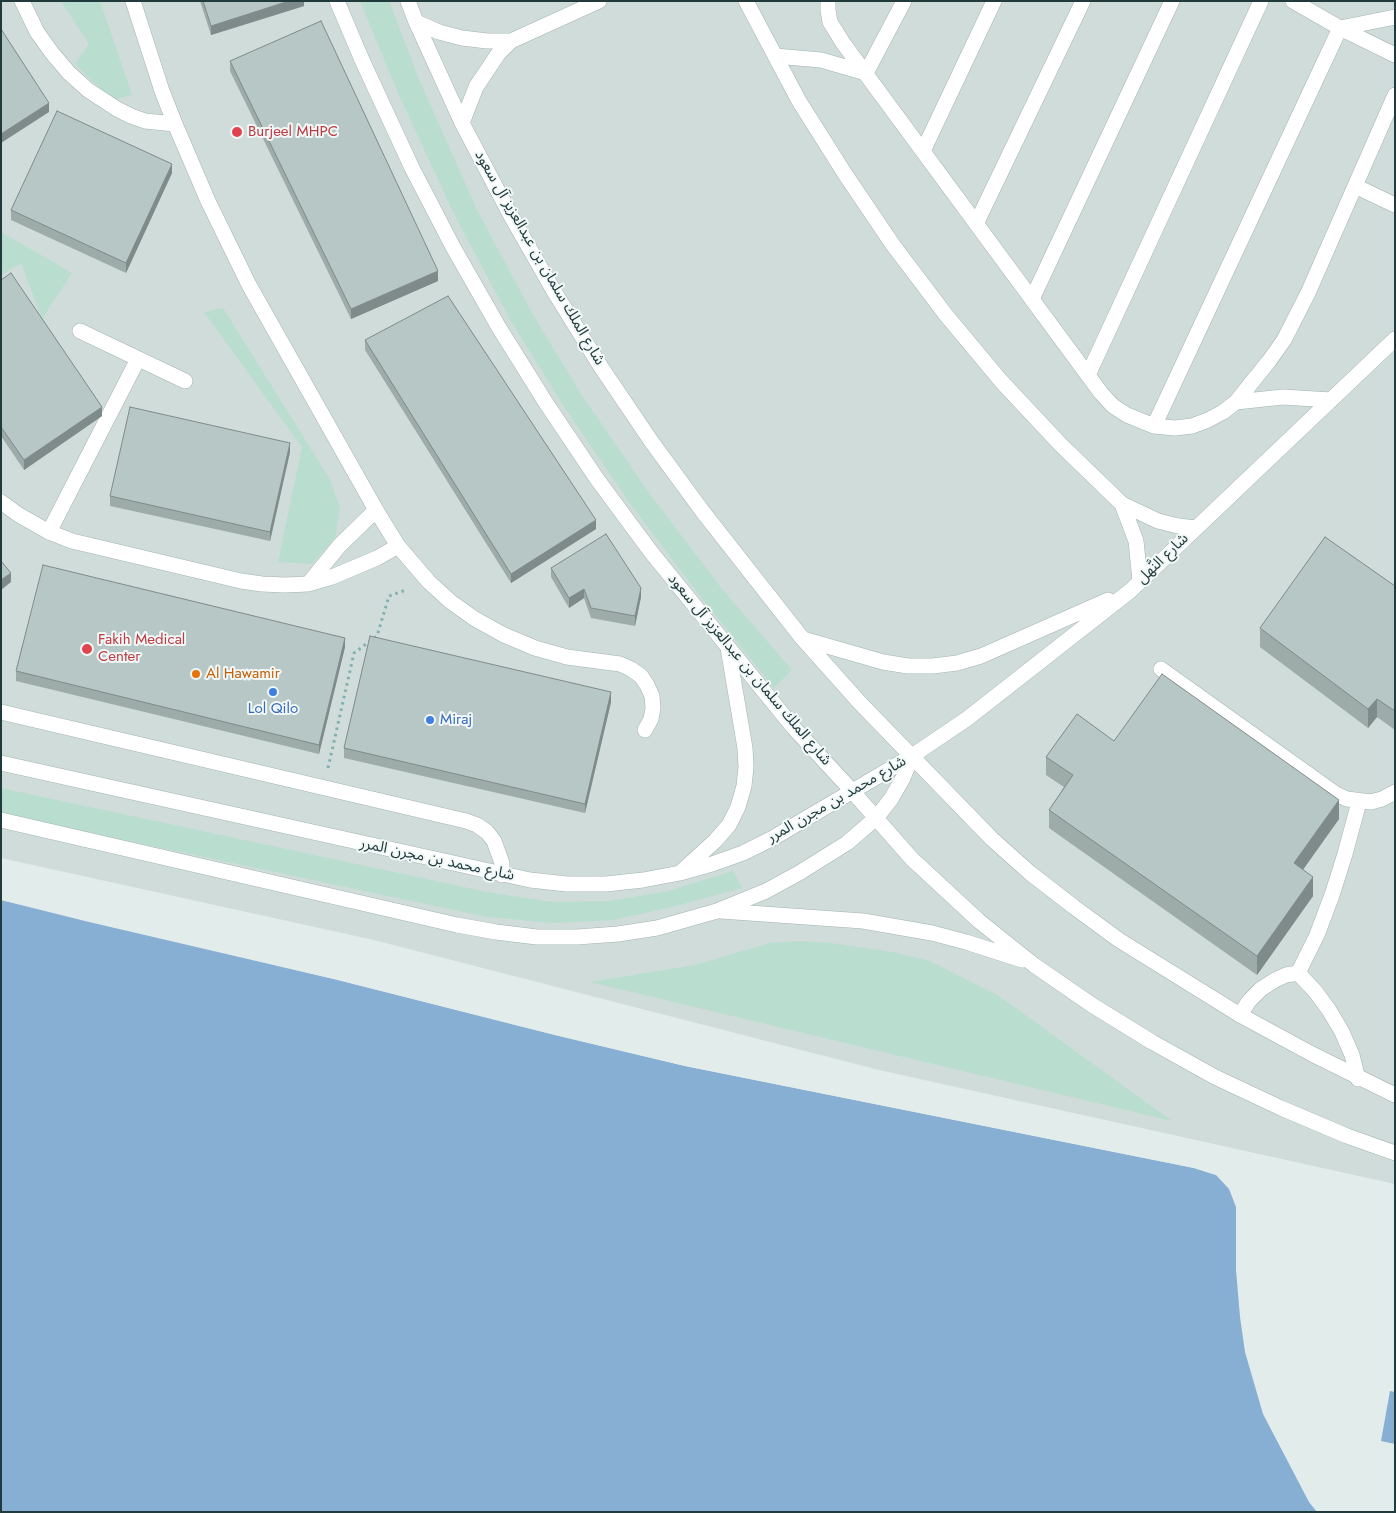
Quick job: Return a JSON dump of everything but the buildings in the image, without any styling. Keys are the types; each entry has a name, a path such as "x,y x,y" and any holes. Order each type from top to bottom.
{"street":[{"path":"22,1 37,32 52,53 69,73 88,90 131,116 152,122 175,124"},
{"path":"133,1 162,91 208,201 249,285 398,546 428,582 451,602 475,619 504,635 534,648 567,657 620,664 641,676 648,685 652,696 653,708 645,730"},
{"name":"شارع الملك سلمان بن عبدالعزيز آل سعود","path":"337,1 412,168 453,247 498,326 546,403 597,479 650,552 793,727 912,859 979,921 1034,965 1099,1010 1215,1077 1289,1112 1395,1153"},
{"name":"شارع الملك سلمان بن عبدالعزيز آل سعود","path":"408,1 462,123 516,225 601,368 703,512 802,638 992,839 1030,873 1074,907 1142,954 1240,1015 1358,1078 1395,1095"},
{"path":"462,123 476,87 498,54 511,41 599,1"},
{"path":"746,1 799,101 893,246 946,314 1008,388 1060,444 1122,504 1158,521 1196,528"},
{"path":"828,1 830,22 843,43 1101,394 1126,415 1154,426 1175,428 1192,426 1223,412 1236,402 1269,361 1297,317 1395,95"},
{"path":"866,73 904,1"},
{"path":"923,151 994,1"},
{"path":"976,224 1083,1"},
{"path":"1032,299 1172,1"},
{"path":"1088,375 1260,1"},
{"path":"1293,1 1340,28 1395,55"},
{"path":"1340,28 1395,18"},
{"path":"416,22 439,32 462,38 486,41 511,41"},
{"path":"1154,426 1340,28"},
{"path":"775,56 822,60 866,73"},
{"path":"1355,186 1395,205"},
{"path":"80,331 185,381"},
{"name":"شارع النَّهل","path":"912,756 968,718 1135,586 1395,339"},
{"path":"49,532 138,359"},
{"path":"1236,402 1283,397 1331,400"},
{"path":"1,502 19,516 72,542 241,581 278,585 308,584 354,568 398,546"},
{"path":"802,638 883,662 908,666 933,666 957,663 981,656 1135,586 1136,542 1122,504"},
{"path":"308,584 340,545 376,510"},
{"path":"680,873 715,841 729,825 738,807 744,786 746,768 745,748 728,647"},
{"path":"1161,669 1336,794 1359,802 1371,802 1395,792"},
{"path":"1,712 455,818 477,825 486,832 496,846 502,863 502,875"},
{"name":"شارع محمد بن مجرن المرر","path":"1,763 502,875 567,884 606,884 680,873 743,853 853,792 912,756"},
{"name":"شارع محمد بن مجرن المرر","path":"1,820 496,932 537,937 577,937 618,934 658,928 717,911 766,891 847,843 876,818 891,799 903,778 912,756"},
{"path":"1240,1015 1249,1001 1261,989 1274,980 1298,973 1317,935 1332,895 1346,854 1359,802"},
{"path":"717,911 863,921 940,935 1001,952 1034,965"},
{"path":"1298,973 1330,1010 1352,1055 1358,1078"}],"path":[{"path":"323,788 354,653 378,636 389,596 428,582"}],"shaded area":[{"path":"1,1 1395,1 1395,1184 879,1070 374,940 1,858"}],"green space":[{"path":"61,1 100,1 132,95 112,100 75,64 89,44"},
{"path":"360,1 389,1 421,84 477,210 532,313 581,394 649,493 722,589 792,670 774,688 697,592 631,505 563,405 512,323 455,216 398,93"},
{"path":"1,232 72,273 42,319 21,263 1,275"},
{"path":"223,308 329,478 340,507 335,538 312,564 278,562 302,447 204,312"},
{"path":"1,788 492,893 554,902 609,901 668,891 733,871 742,888 614,920 554,923 487,917 1,814"},
{"path":"800,941 831,943 892,952 930,961 999,996 1172,1121 590,982 695,965 770,943"}],"water":[{"path":"1,900 338,980 685,1066 1194,1168 1216,1175 1229,1189 1236,1207 1236,1270 1240,1317 1245,1352 1263,1414 1309,1502 1317,1512 1,1512"},
{"path":"1390,1391 1395,1392 1395,1444 1381,1441"}],"pier":[{"path":"1,897 338,977 555,1033 685,1063 1195,1166 1217,1173 1216,1175 1194,1168 685,1066 338,980 89,922 1,900"}],"place":[{"name":"Burjeel MHPC","path":"237,132"},
{"name":"Fakih Medical Center","path":"87,649"},
{"name":"Al Hawamir","path":"196,674"},
{"name":"Lol Qilo","path":"273,692"},
{"name":"Miraj","path":"430,720"}]}
